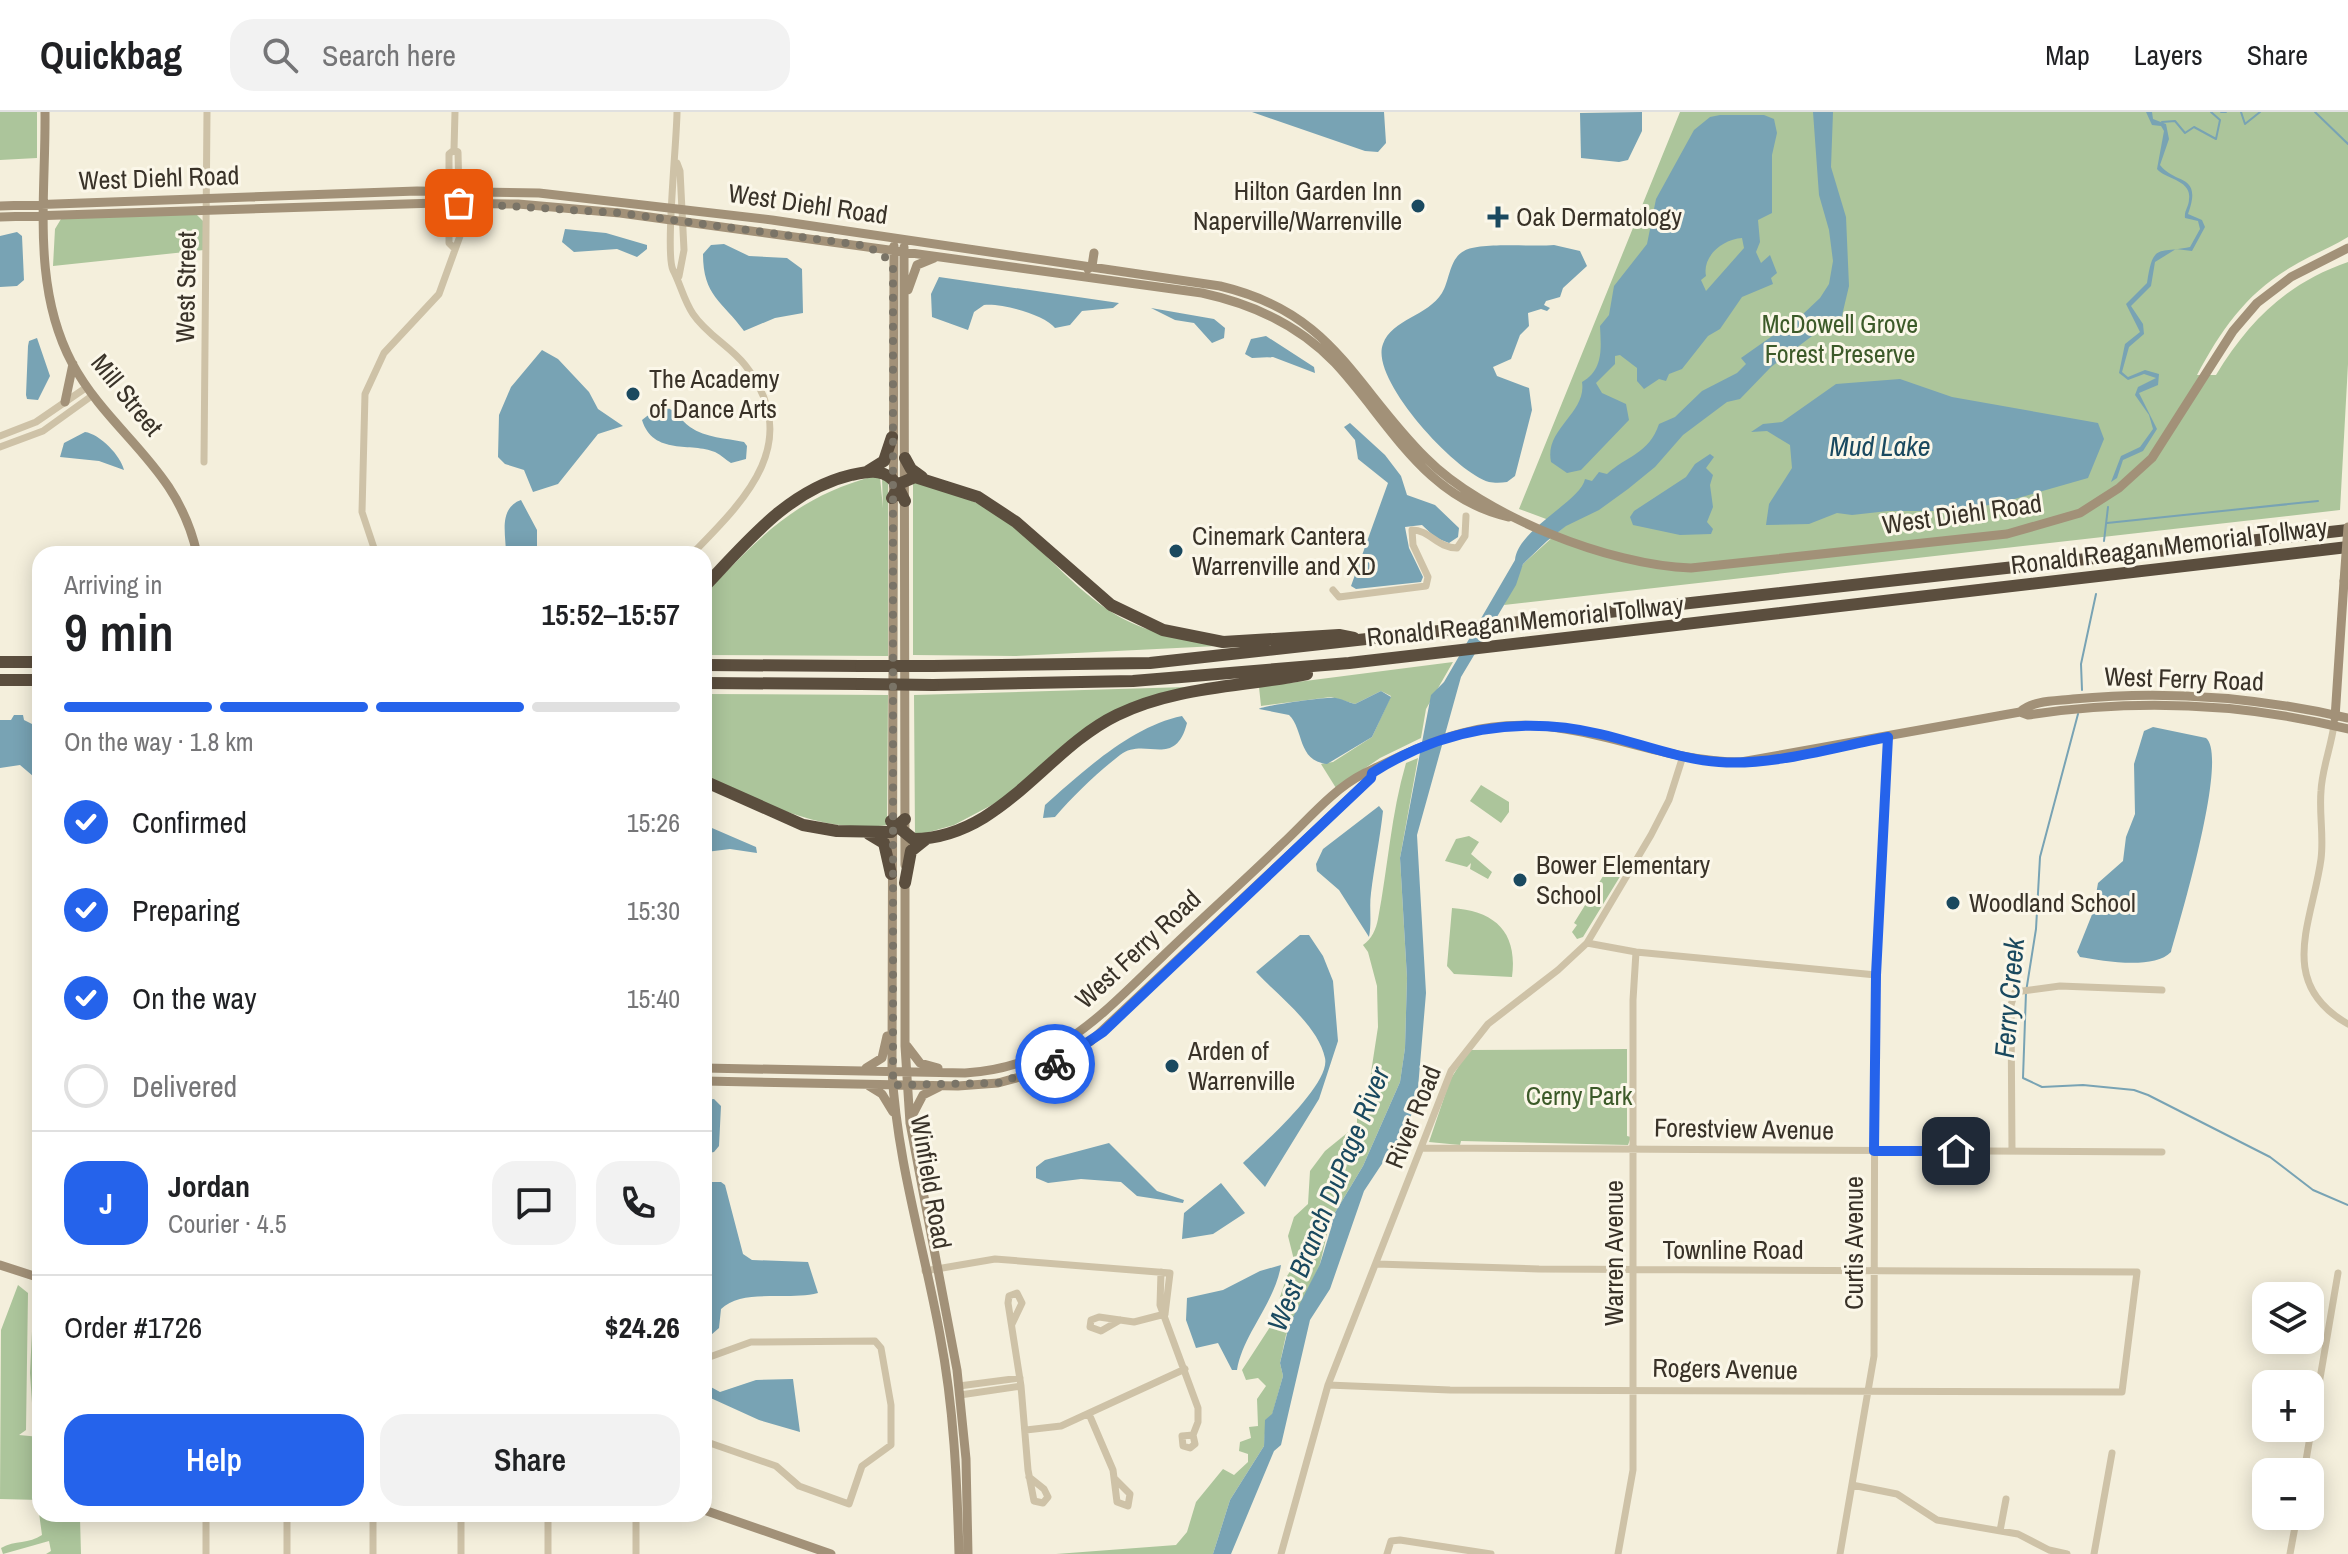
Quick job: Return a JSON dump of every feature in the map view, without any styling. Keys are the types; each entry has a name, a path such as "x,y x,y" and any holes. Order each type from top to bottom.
{"highway":[{"path":"712,579 785,507 818,486 868,471 884,461 892,437"},
{"path":"905,458 911,469 922,477 961,489 992,504 1111,605 1163,630 1223,642 1339,635 1373,640"},
{"path":"868,471 898,489 922,477"},
{"name":"Ronald Reagan Memorial Tollway","path":"712,665 1150,663 2348,528"},
{"name":"Ronald Reagan Memorial Tollway","path":"712,683 933,685 1133,681 1349,663 2348,547"},
{"path":"0,662 32,662"},
{"path":"905,883 911,851 926,839 963,827 995,811 1094,728 1133,708 1176,694 1291,677 1349,663"},
{"path":"0,680 32,680"},
{"path":"712,785 788,820 819,829 854,831 898,827 926,839"},
{"path":"854,831 881,840 891,874"}],"main road":[{"name":"Mill Street","path":"45,112 48,293 57,328 73,364 90,391 167,481 181,505 194,546"},
{"name":"West Diehl Road","path":"0,217 45,210 454,190 571,195 1220,286 1252,295 1290,314 1337,350 1414,446 1444,475 1524,521"},
{"name":"West Diehl Road","path":"206,204 454,203 549,206 868,246 1233,300 1275,317 1312,342 1335,363 1406,453 1438,483 1495,514 1524,521 1643,563 1702,568 2007,534 2061,521 2112,494 2152,458 2233,331 2257,303 2291,277 2348,248"},
{"name":"West Diehl Road","path":"0,206 45,210"},
{"name":"Winfield Road","path":"898,489 905,458 905,305 900,240"},
{"path":"868,246 886,258 893,268"},
{"name":"Winfield Road","path":"899,251 893,268 892,437 898,489 898,827 905,883 906,1072 910,1123 959,1391 968,1554"},
{"path":"1079,277 1092,266 1094,253"},
{"path":"905,305 917,265 939,257"},
{"path":"65,402 73,364"},
{"path":"2334,720 2348,528"},
{"name":"West Ferry Road","path":"712,1081 982,1085 1018,1079 1047,1068 1091,1041 1371,778 1372,773 1399,756 1466,732 1512,725 1557,726 1683,756 1723,762 1754,761 2020,712 2027,705 2153,695 2247,700 2334,720 2348,729"},
{"name":"West Ferry Road","path":"2334,720 2348,718"},
{"name":"West Ferry Road","path":"712,1068 965,1073 1028,1062 1080,1033 1328,802 1366,772 1372,773"},
{"name":"Winfield Road","path":"898,827 891,874 893,1085 896,1120 939,1331 953,1423 959,1554"},
{"path":"857,1070 882,1058 891,1021"},
{"path":"905,1043 920,1063 965,1073"},
{"path":"866,1084 882,1094 896,1120"},
{"path":"910,1123 923,1095 943,1086"},
{"path":"0,1265 32,1275"},
{"path":"712,1513 831,1554"}],"street":[{"name":"West Street","path":"204,462 207,112"},
{"path":"373,546 362,512 365,394 384,353 439,294 449,270 458,152 454,150 455,112"},
{"path":"677,112 677,163 680,171 677,208 683,269 679,276"},
{"path":"678,220 672,263 694,315 753,375 763,396 769,424 766,459 757,481 699,546"},
{"path":"0,436 36,422 65,402 90,391"},
{"path":"0,447 43,431 90,391"},
{"path":"1333,590 1339,597 1426,586 1428,577 1413,545 1412,530 1423,531 1440,546 1457,548 1465,536 1466,516"},
{"path":"2334,720 2321,786 2321,856 2302,947 2305,970 2315,992 2329,1010 2348,1024"},
{"name":"Curtis Avenue","path":"1840,1554 1874,1356 1876,975 1888,737"},
{"name":"River Road","path":"1281,1554 1328,1385 1448,1079 1471,1042 1488,1024 1558,970 1587,943 1669,800 1683,756"},
{"path":"1587,943 1636,952 1876,975"},
{"name":"Warren Avenue","path":"1618,1554 1633,1470 1636,952"},
{"path":"2012,1151 2011,1005 2014,994 2026,988 2162,990"},
{"name":"Forestview Avenue","path":"1422,1148 2162,1152"},
{"path":"925,1271 995,1259 1165,1272 1165,1314 1199,1413 1193,1435"},
{"name":"Townline Road","path":"1376,1264 2137,1272 2122,1392"},
{"path":"2306,1458 2338,1273"},
{"path":"1120,1320 1134,1322 1165,1314"},
{"path":"1012,1324 1029,1477"},
{"path":"712,1356 747,1342 875,1341 881,1348 892,1410 891,1445 861,1468 849,1504 798,1485 776,1466 712,1444"},
{"path":"1026,1430 1061,1426 1185,1369"},
{"path":"959,1391 1020,1382"},
{"name":"Rogers Avenue","path":"1328,1385 1450,1390 1633,1388 2122,1392"},
{"path":"1089,1414 1115,1479"},
{"path":"2094,1554 2112,1453"},
{"path":"1852,1485 1897,1494 1937,1520 2025,1536 2049,1550 2067,1554"},
{"path":"2000,1531 2006,1499"},
{"path":"206,1522 206,1554"},
{"path":"287,1522 287,1554"},
{"path":"373,1522 373,1554"},
{"path":"461,1522 461,1554"},
{"path":"548,1522 548,1554"},
{"path":"636,1522 636,1554"},
{"path":"2290,1554 2294,1530"},
{"path":"1387,1554 1391,1541 1411,1541 1491,1554"}],"green space":[{"path":"0,112 37,112 37,158 0,160"},
{"name":"McDowell Grove Forest Preserve","path":"1680,112 2348,112 2348,237 2293,266 2262,288 2237,313 2197,375 2216,375 2242,338 2272,306 2306,281 2348,262 2348,364 2340,510 1504,605 1523,564 1565,526 1519,509"},
{"path":"195,213 203,221 204,250 53,266 55,229 61,219"},
{"path":"880,477 883,508 882,478 888,481 888,656 712,655 712,586 780,522 799,508 846,485"},
{"path":"913,480 968,499 993,512 1113,613 1138,626 1217,646 1016,656 913,655"},
{"path":"1453,662 1426,709 1421,738 1380,758 1336,788 1321,764 1333,762 1372,737 1391,696 1381,691 1355,704 1331,697 1261,706 1259,687"},
{"path":"1187,687 1129,705 1005,798 954,825 915,836 914,695"},
{"path":"712,694 888,695 887,825 838,825 792,814 712,780"},
{"path":"1418,758 1400,858 1407,978 1405,1048 1400,1082 1363,1166 1330,1221 1320,1264 1286,1335 1280,1363 1283,1376 1272,1415 1266,1420 1264,1446 1230,1500 1213,1554 1056,1554 1176,1545 1187,1532 1196,1502 1223,1469 1234,1475 1248,1462 1248,1454 1239,1451 1240,1442 1251,1438 1249,1427 1258,1426 1257,1399 1266,1386 1258,1378 1246,1380 1242,1370 1270,1327 1287,1276 1295,1264 1288,1236 1294,1217 1308,1204 1310,1171 1325,1151 1357,1125 1357,1102 1368,1092 1378,1027 1377,986 1368,952 1363,945 1371,937 1377,923 1406,763"},
{"path":"1481,785 1509,802 1509,812 1501,823 1470,801"},
{"path":"1469,836 1479,842 1471,854 1492,872 1488,879 1470,869 1471,863 1467,867 1445,861 1456,839"},
{"path":"1613,860 1624,870 1583,937 1577,939 1572,932 1577,925 1574,923"},
{"path":"1452,908 1480,914 1500,927 1511,948 1512,977 1454,974 1447,966"},
{"name":"Cerny Park","path":"1627,1049 1627,1136 1631,1137 1628,1145 1461,1141 1460,1145 1429,1142 1450,1080 1469,1050"},
{"path":"18,1285 28,1293 26,1430 19,1435 32,1436 32,1500 0,1499 1,1330"},
{"path":"32,1332 32,1403 30,1373"},
{"path":"40,1522 80,1522 81,1554 46,1554 51,1551 49,1541 3,1554 1,1548 42,1535"}],"water":[{"path":"1252,112 1384,112 1386,143 1378,152 1365,151"},
{"path":"1642,112 1642,131 1628,160 1581,158 1580,113"},
{"path":"1813,112 1833,112 1831,167 1846,217 1849,286 1840,324 1824,327 1771,367 1740,399 1727,402 1683,435 1655,467 1628,489 1547,541 1523,564 1516,585 1461,677 1417,835 1426,993 1417,1100 1407,1126 1364,1191 1330,1289 1310,1320 1281,1445 1274,1451 1231,1554 1213,1554 1230,1500 1264,1446 1265,1420 1272,1414 1283,1376 1280,1363 1289,1325 1320,1264 1332,1225 1330,1221 1363,1166 1400,1082 1405,1048 1407,978 1400,858 1431,695 1444,682 1527,537 1573,497 1585,479 1592,481 1599,472 1607,474 1636,454 1649,442 1659,424 1675,417 1702,391 1737,373 1746,364 1741,358 1802,315 1820,298 1829,284 1833,261 1829,230 1819,195"},
{"path":"2146,112 2152,112 2153,119 2166,124 2169,139 2160,165 2190,186 2192,201 2188,214 2202,220 2205,227 2192,251 2177,249 2190,247 2200,229 2198,221 2185,218 2189,193 2182,184 2157,169 2164,131 2161,126 2152,125"},
{"path":"1764,115 1774,119 1777,133 1772,155 1772,213 1758,220 1760,242 1756,252 1761,263 1770,255 1777,273 1771,278 1773,284 1742,297 1720,329 1708,336 1682,369 1669,374 1666,381 1659,379 1644,389 1637,381 1637,368 1620,355 1615,356 1615,364 1596,383 1602,393 1626,404 1629,420 1581,470 1567,473 1551,462 1551,450 1559,430 1578,403 1582,382 1598,365 1600,326 1609,315 1614,286 1647,244 1656,199 1694,130 1710,117","holes":["1742,238 1744,248 1706,291 1701,280 1706,276 1707,262 1715,250"]},
{"path":"565,229 606,233 647,245 647,249 637,257 617,249 574,252 562,242"},
{"path":"17,232 22,236 24,280 17,286 0,287 0,236"},
{"path":"724,244 749,256 787,258 802,269 803,313 775,318 744,331 715,297 706,280 703,254 711,245"},
{"path":"1554,245 1580,251 1587,266 1563,288 1560,297 1546,301 1544,305 1550,308 1547,311 1541,309 1528,313 1529,326 1520,335 1511,359 1493,367 1497,376 1529,388 1532,410 1515,476 1507,482 1489,482 1457,462 1418,423 1389,379 1382,360 1383,344 1394,329 1436,301 1445,288 1455,259 1464,251 1494,246"},
{"path":"2176,249 2155,262 2151,286 2131,306 2143,324 2144,334 2129,347 2122,372 2128,377 2145,370 2159,374 2158,385 2139,393 2157,429 2143,451 2123,460 2117,478 2111,482 2121,456 2140,447 2153,429 2149,415 2135,395 2138,387 2156,378 2144,374 2128,380 2119,373 2125,344 2140,332 2126,304 2147,283 2155,255"},
{"path":"939,277 1119,303 1113,308 1082,311 1070,325 1055,328 1023,311 984,305 974,312 968,330 932,317 931,294"},
{"path":"1151,308 1214,319 1225,328 1224,338 1212,343 1194,323 1175,320"},
{"path":"1266,336 1314,367 1315,373 1273,357 1252,358 1245,354 1251,339"},
{"path":"37,338 50,376 38,400 27,399 26,395 28,346 29,341"},
{"path":"542,350 558,359 589,392 598,409 623,426 598,434 558,484 533,492 524,470 505,464 498,457 499,415 511,387"},
{"name":"Mud Lake","path":"1900,379 1952,397 2098,423 2104,439 2088,478 1997,504 1944,511 1837,513 1809,524 1766,525 1769,504 1792,468 1790,445 1767,431 1751,432 1763,424 1782,422 1836,384"},
{"path":"665,407 696,431 744,442 747,446 746,459 731,463 706,449 674,446 655,439 642,420 656,409"},
{"path":"1350,423 1385,455 1401,476 1407,495 1435,505 1459,528 1458,537 1449,543 1436,538 1422,525 1405,527 1409,548 1423,577 1421,582 1356,589 1351,586 1388,483 1358,459 1355,440 1344,427"},
{"path":"85,432 109,446 124,470 99,461 60,457 64,443"},
{"path":"1710,454 1714,457 1706,468 1713,475 1710,485 1713,507 1707,522 1713,529 1711,534 1680,535 1633,525 1630,517 1634,511 1686,477 1695,464"},
{"path":"521,500 537,530 537,546 506,546 506,516"},
{"path":"1381,691 1391,697 1372,737 1327,764 1317,762 1306,751 1289,715 1259,709 1331,698 1355,704"},
{"path":"14,715 23,715 24,720 32,724 32,775 20,765 0,768 0,720 11,720"},
{"path":"1182,716 1187,723 1175,745 1158,750 1130,750 1120,755 1086,784 1055,817 1043,818 1045,805 1109,752 1145,729"},
{"path":"2153,727 2206,738 2211,751 2212,775 2207,806 2171,952 2163,958 2141,963 2080,957 2077,952 2093,912 2098,883 2123,861 2126,837 2135,814 2134,764 2144,731"},
{"path":"1379,806 1383,811 1371,893 1369,937 1339,890 1317,871 1316,864 1323,849"},
{"path":"712,828 756,847 757,853 730,849 712,851"},
{"path":"1300,935 1309,935 1323,956 1333,981 1338,1041 1319,1099 1265,1187 1243,1163 1307,1098 1324,1069 1325,1058 1314,1034 1256,972"},
{"path":"712,1099 721,1106 719,1146 712,1152"},
{"path":"1109,1143 1157,1191 1184,1200 1183,1203 1137,1196 1121,1182 1081,1179 1048,1183 1036,1178 1036,1167 1045,1160"},
{"path":"712,1182 725,1185 743,1254 752,1260 808,1262 818,1293 741,1299 721,1309 719,1328 712,1334"},
{"path":"1221,1183 1245,1213 1213,1234 1182,1239 1184,1213"},
{"path":"1281,1265 1278,1279 1240,1357 1237,1370 1232,1370 1218,1343 1196,1348 1186,1320 1187,1298 1223,1290 1260,1271"},
{"path":"793,1379 800,1432 759,1420 712,1399 712,1388 720,1392 756,1380"}],"waterway":[{"path":"2162,122 2175,121 2185,133 2194,127 2216,139 2220,120 2211,112"},
{"path":"2221,112 2226,112"},
{"path":"2241,112 2245,124 2260,112"},
{"path":"2315,112 2348,144"},
{"path":"2107,523 2318,501"},
{"name":"Ferry Creek","path":"2104,541 2108,507"},
{"name":"Ferry Creek","path":"2082,690 2081,664 2096,594"},
{"name":"Ferry Creek","path":"2078,714 2040,857 2036,929 2026,992 2023,1078 2042,1087 2083,1085 2134,1090 2148,1095 2270,1157 2313,1190 2348,1205"},
{"path":"1384,1157 1389,1162"}],"way so far":[{"path":"459,203 578,208 868,246 886,258 893,268 893,1085 998,1083 1024,1077 1055,1064"}],"place":[{"name":"Hilton Garden Inn Naperville/Warrenville","path":"1418,206"},
{"name":"Oak Dermatology","path":"1498,217"},
{"name":"The Academy of Dance Arts","path":"633,394"},
{"name":"Cinemark Cantera Warrenville and XD","path":"1176,551"},
{"name":"Bower Elementary School","path":"1520,880"},
{"name":"Woodland School","path":"1953,903"},
{"name":"Arden of Warrenville","path":"1172,1066"}],"route":[{"path":"1055,1064 1103,1032 1343,801 1371,778 1372,773 1420,746 1481,729 1543,725 1601,734 1706,761 1741,762 1888,737 1876,975 1874,1151 1956,1151"}],"water label":[{"name":"West Branch DuPage River","path":"1328,1199"}]}
